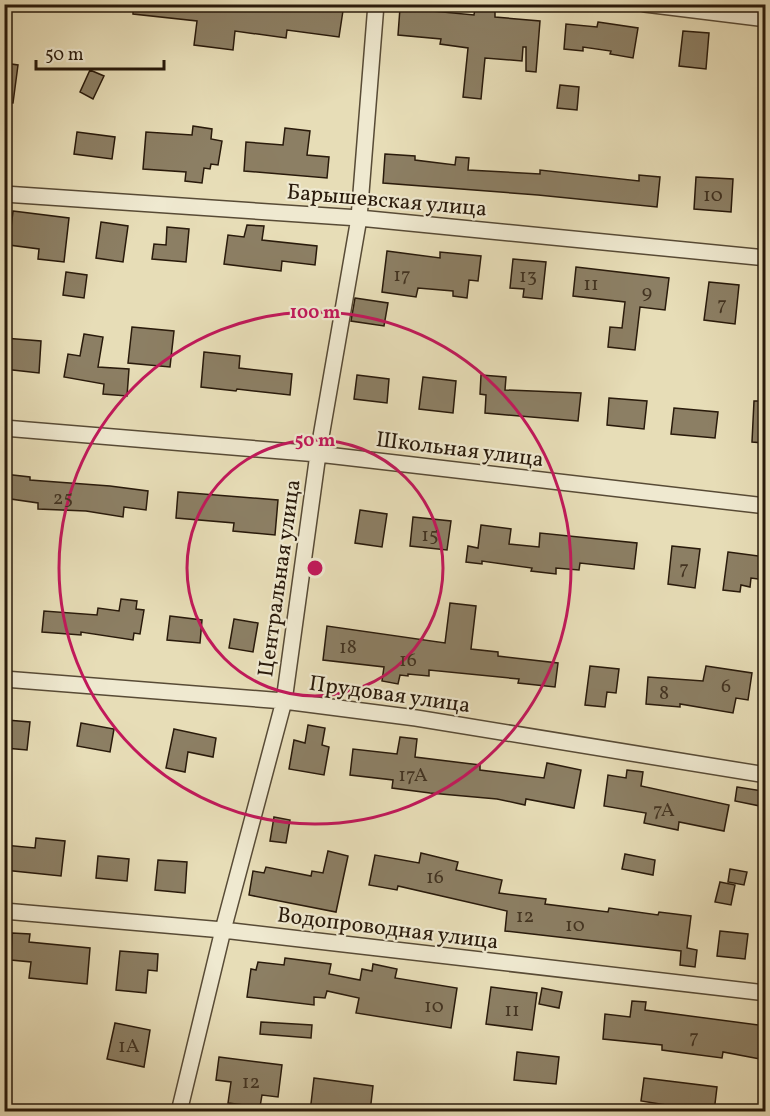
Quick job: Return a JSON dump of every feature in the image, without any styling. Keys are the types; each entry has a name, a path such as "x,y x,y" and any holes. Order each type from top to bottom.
{"street":[{"name":"Центральная улица","path":"178,1112 223,930 284,701 318,453 359,218 376,4"},
{"path":"645,4 765,19"},
{"name":"Барышевская улица","path":"4,194 359,218 765,258"},
{"name":"Школьная улица","path":"4,428 318,453 765,507"},
{"name":"Прудовая улица","path":"4,679 284,701 416,718 765,775"},
{"name":"Водопроводная улица","path":"4,911 223,930 765,993"}],"building":[{"path":"133,4 344,4 339,37 287,30 286,38 235,31 233,50 194,45 197,21 133,14"},
{"path":"400,8 474,15 475,8 495,11 495,17 540,21 536,72 526,71 526,47 523,47 522,61 485,58 481,99 463,97 468,48 440,44 441,39 398,35"},
{"path":"598,22 638,28 633,58 610,54 611,51 583,47 583,51 564,49 566,24 597,27"},
{"path":"683,31 709,33 706,69 679,66"},
{"path":"4,63 18,65 13,103 4,102"},
{"path":"90,70 104,76 93,99 80,92"},
{"path":"560,85 579,87 577,110 557,108"},
{"path":"193,126 212,129 211,139 222,141 218,165 211,164 210,169 204,168 202,183 185,181 186,172 143,169 146,132 192,135"},
{"path":"285,128 310,131 307,155 329,157 327,178 244,171 246,142 283,145"},
{"path":"77,132 115,137 112,159 74,154"},
{"path":"385,154 415,156 415,160 455,165 456,157 469,158 468,170 540,174 540,170 639,181 639,175 660,177 657,207 383,183"},
{"path":"696,177 733,179 731,212 694,209"},
{"path":"13,211 69,218 64,262 38,259 39,249 9,245"},
{"path":"101,222 128,226 123,262 96,258"},
{"path":"247,225 264,226 262,240 317,246 315,265 282,261 281,271 224,264 228,235 244,237"},
{"path":"167,227 189,229 186,262 152,259 154,244 166,245"},
{"path":"387,251 440,258 440,252 481,256 478,281 469,280 467,298 453,296 453,291 418,288 416,297 382,292"},
{"path":"513,259 546,262 542,299 523,297 524,289 510,288"},
{"path":"576,267 669,278 665,310 640,307 635,350 608,347 610,327 622,328 625,302 573,296"},
{"path":"66,272 87,275 84,298 63,295"},
{"path":"709,282 739,285 735,324 704,320"},
{"path":"355,298 388,303 384,326 351,321"},
{"path":"132,327 174,331 170,367 128,363"},
{"path":"84,334 103,337 98,367 129,369 127,396 103,394 104,384 64,377 68,354 80,356"},
{"path":"4,338 41,341 39,373 4,369"},
{"path":"204,352 240,356 239,368 292,374 290,395 201,387"},
{"path":"357,375 389,379 387,403 354,399"},
{"path":"481,375 506,377 505,390 581,393 578,421 485,413 486,395 480,394"},
{"path":"423,377 456,381 453,413 419,409"},
{"path":"609,398 647,401 644,429 607,425"},
{"path":"754,401 765,401 765,443 752,442"},
{"path":"674,408 718,412 715,438 671,434"},
{"path":"4,474 30,477 30,480 148,491 146,510 124,507 123,517 86,511 38,509 38,503 4,498"},
{"path":"178,492 278,500 275,535 233,531 234,523 176,518"},
{"path":"360,510 387,514 382,547 355,543"},
{"path":"413,517 451,521 447,550 410,546"},
{"path":"481,525 511,529 509,544 539,547 540,533 637,543 634,569 580,563 579,570 556,568 556,574 482,561 482,564 466,562 468,546 478,548"},
{"path":"672,546 700,549 695,588 668,584"},
{"path":"728,552 765,557 765,580 751,578 750,587 741,585 740,592 723,590"},
{"path":"121,599 137,601 136,609 144,610 140,634 134,633 133,640 81,632 81,635 42,632 44,611 97,615 98,608 119,611"},
{"path":"450,603 476,606 471,649 498,652 498,656 558,663 555,687 518,683 519,679 429,670 429,676 400,675 398,684 382,681 384,667 323,660 327,626 445,643"},
{"path":"170,616 202,620 200,643 167,640"},
{"path":"234,619 258,623 253,652 229,648"},
{"path":"590,666 619,669 616,693 607,692 605,707 585,705"},
{"path":"706,666 752,673 748,700 736,698 733,713 680,704 680,707 646,704 648,677 703,681"},
{"path":"7,720 30,722 27,750 5,748"},
{"path":"81,723 114,729 110,752 77,746"},
{"path":"308,725 325,728 322,745 329,747 324,775 289,769 294,740 305,743"},
{"path":"174,729 216,738 213,757 188,752 185,772 166,768"},
{"path":"400,737 417,739 415,757 480,765 480,770 544,778 547,763 581,770 574,808 526,799 525,805 497,799 392,788 393,780 350,775 353,749 397,754"},
{"path":"627,770 643,772 641,786 729,805 724,831 679,822 678,830 644,823 646,813 604,806 608,775 626,778"},
{"path":"737,787 763,791 760,806 735,801"},
{"path":"274,817 290,820 286,843 270,841"},
{"path":"36,838 65,841 61,876 4,870 4,845 35,848"},
{"path":"328,851 348,856 336,912 249,895 253,871 264,873 266,867 311,876 312,871 323,873"},
{"path":"421,853 458,862 456,870 502,880 499,893 546,899 545,904 608,912 609,908 658,915 659,912 691,916 687,948 697,950 695,967 680,965 681,951 505,931 507,911 398,886 397,890 369,885 375,855 419,863"},
{"path":"625,854 655,860 653,875 622,869"},
{"path":"98,856 129,859 127,881 96,878"},
{"path":"158,860 187,862 185,893 155,890"},
{"path":"730,869 747,872 744,885 728,882"},
{"path":"720,882 735,885 731,905 715,902"},
{"path":"720,931 748,934 745,959 717,956"},
{"path":"12,933 30,934 29,942 90,948 87,984 29,978 31,962 11,960"},
{"path":"120,951 158,954 157,971 148,970 146,993 116,990"},
{"path":"285,958 331,964 329,974 360,980 362,969 372,971 373,964 397,969 395,978 457,988 451,1028 356,1013 359,998 327,991 325,998 314,997 314,1005 247,997 251,969 256,970 258,962 284,965"},
{"path":"491,987 537,993 532,1030 486,1024"},
{"path":"542,988 562,992 559,1008 539,1004"},
{"path":"632,1001 646,1002 645,1010 765,1026 765,1060 723,1052 722,1058 662,1050 662,1045 603,1039 605,1014 630,1017"},
{"path":"261,1022 312,1025 311,1038 260,1034"},
{"path":"115,1023 150,1030 144,1067 107,1059"},
{"path":"517,1052 559,1057 556,1084 514,1080"},
{"path":"219,1057 282,1065 278,1097 262,1095 260,1107 228,1103 231,1082 216,1080"},
{"path":"314,1078 373,1086 370,1112 310,1112"},
{"path":"644,1078 717,1087 714,1112 672,1110 672,1106 641,1101"}]}
